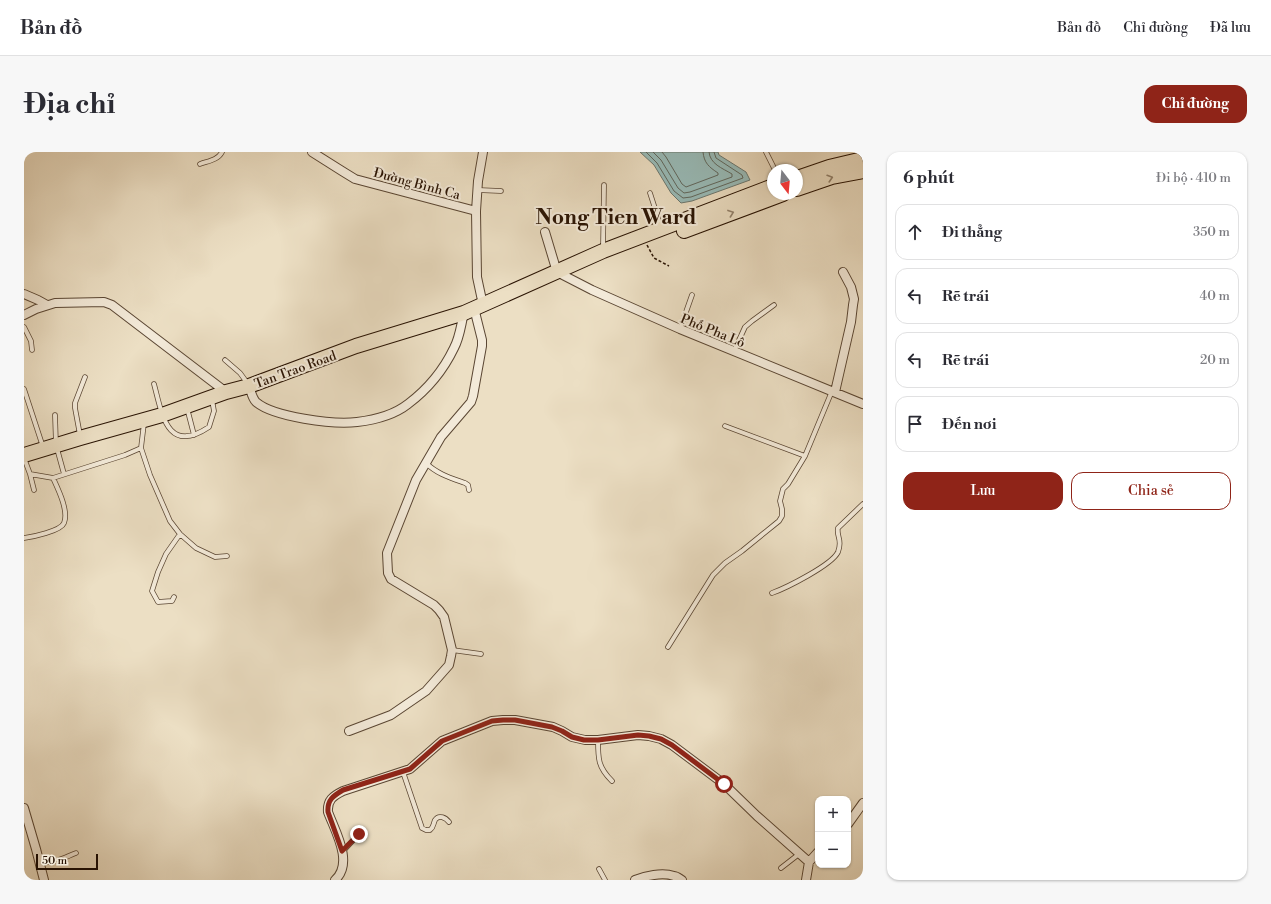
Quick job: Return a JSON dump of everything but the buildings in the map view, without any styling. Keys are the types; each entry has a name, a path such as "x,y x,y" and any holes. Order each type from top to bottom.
{"highway":[{"path":"803,176 863,160"},
{"path":"803,187 832,177 863,171"},
{"name":"Tan Trao Road","path":"24,457 50,447 162,415 226,392 249,386 356,346 474,309 603,251 767,188"},
{"name":"Tan Trao Road","path":"559,271 596,263 767,200"}],"street":[{"name":"Đường Bình Ca","path":"312,152 342,172 355,178 476,211"},
{"path":"349,731 391,714 426,691 449,665 452,650 444,617 434,605 391,578 388,573 387,553 416,480 441,437 471,402 473,396 482,346 482,340 474,309 477,277 476,211 483,152"},
{"path":"545,232 559,271"},
{"name":"Phố Pha Lô","path":"559,271 592,290 680,329 863,404"},
{"path":"833,391 851,322 854,299 850,283 843,272"},
{"path":"24,294 47,305"},
{"path":"24,315 36,309 55,303 104,302 112,305 226,392"},
{"path":"249,386 255,401 266,409 296,417 341,423 380,417 407,405 430,386 455,348 459,336 474,309"},
{"path":"335,880 338,878 342,869 344,856 328,812 329,801 336,794 343,790 410,769 442,741 492,721 503,720 515,720 552,727 572,737 584,740 598,740 638,735 661,739 672,745 724,784 757,816 809,862"},
{"path":"851,820 863,803"},
{"path":"24,808 44,880"},
{"path":"806,880 809,862 815,855"},
{"path":"635,880 658,875 673,875 682,880"}],"lane":[{"path":"200,164 216,159 222,152"},
{"path":"766,152 772,164"},
{"path":"603,251 604,185"},
{"path":"478,190 501,191"},
{"path":"650,193 662,229"},
{"path":"680,329 692,295"},
{"path":"734,351 745,327 752,320 774,305"},
{"path":"24,327 31,341 32,350"},
{"path":"224,360 240,373 249,386"},
{"path":"80,438 75,416 75,403 85,377"},
{"path":"154,384 162,415 170,430 178,436 194,435 209,427 214,411 211,397"},
{"path":"24,389 64,474"},
{"path":"668,647 713,575 725,563 779,521 782,516 780,502 783,489 788,484 805,456 833,391"},
{"path":"186,406 194,435"},
{"path":"50,447 55,415"},
{"path":"144,420 144,434 141,448 170,522 180,534 196,548 215,556 226,556"},
{"path":"725,426 805,456"},
{"path":"30,474 53,478 125,455 141,448"},
{"path":"24,457 34,490"},
{"path":"426,463 432,469 444,476 465,483 468,485 469,490"},
{"path":"24,538 53,531 62,526 65,522 65,510 53,478"},
{"path":"772,593 793,584 834,558 841,543 837,532 838,528 863,504"},
{"path":"174,597 172,601 158,602 152,591 166,554 180,534"},
{"path":"452,650 481,654"},
{"path":"598,740 598,758 600,766 612,781"},
{"path":"403,772 422,828 430,830 433,827 434,821 441,817 446,818 449,822"},
{"path":"342,851 359,834"},
{"path":"40,862 57,861 76,853"},
{"path":"781,868 799,854"},
{"path":"599,869 605,880"}],"path":[{"path":"646,244 654,258 669,266"}],"water":[{"path":"640,152 718,152 719,155 746,172 750,180 692,201 681,203 671,193 654,165"}],"district":[{"name":"Nong Tien Ward","path":"616,217"}],"route":[{"path":"359,834 342,851 328,812 329,801 336,794 343,790 410,769 442,741 451,736 492,721 515,720 552,727 572,737 584,740 598,740 638,735 661,739 672,745 724,784"}]}
